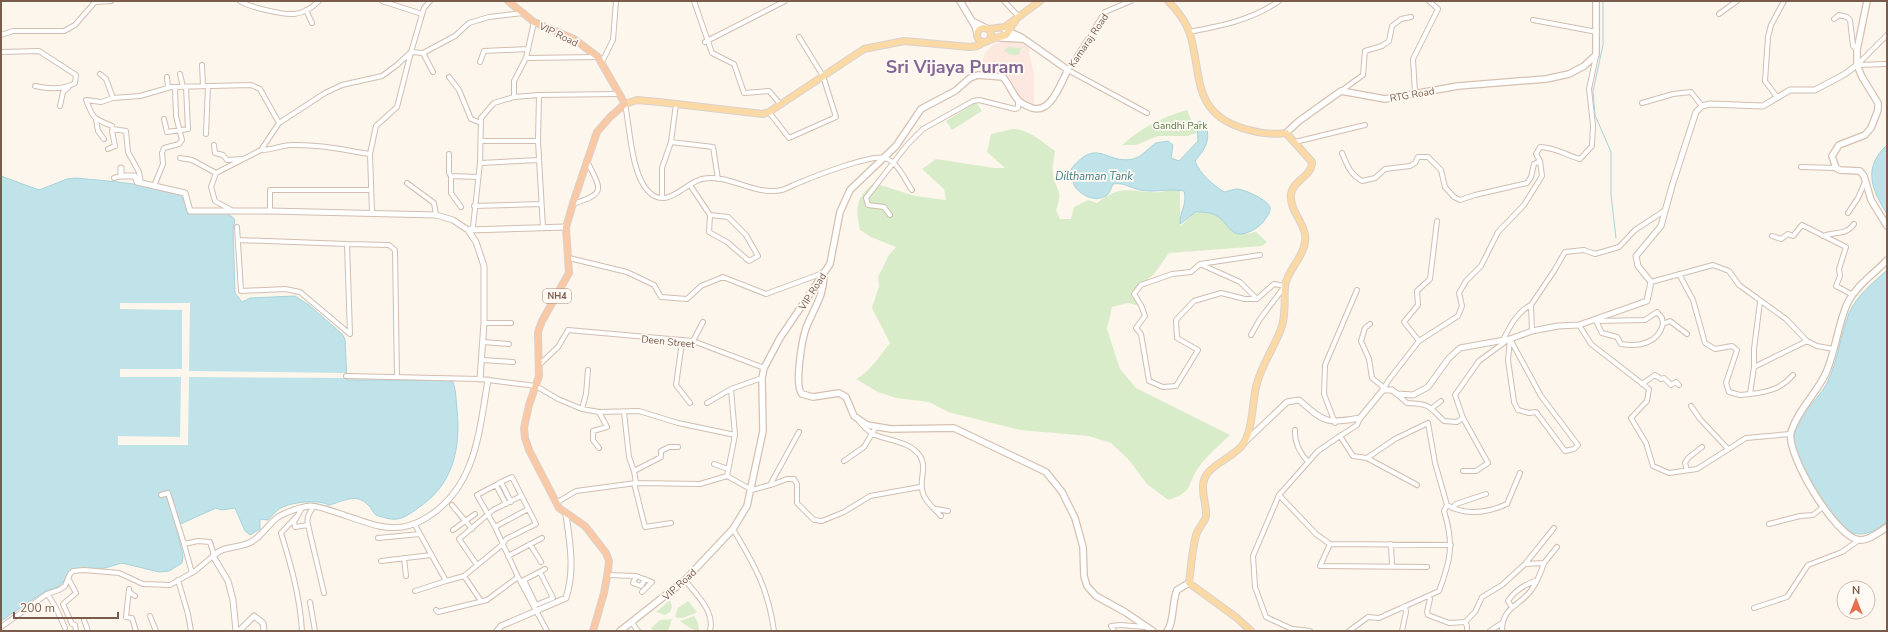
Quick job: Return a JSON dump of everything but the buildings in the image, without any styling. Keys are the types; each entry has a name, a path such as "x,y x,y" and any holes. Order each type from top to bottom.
{"highway":[{"name":"VIP Road","path":"508,1 534,22 574,39 600,60 625,104"},
{"name":"NH4","path":"593,631 609,562 600,543 585,526 566,515 556,503 534,461 525,438 526,416 536,386 540,364 538,332 542,321 569,273 566,227 573,204 597,132 610,117 625,104"}],"main road":[{"path":"960,1 972,20 980,41 1002,38 1024,40"},
{"path":"1002,38 997,34 1001,28 1040,1"},
{"path":"1168,1 1177,10 1189,32 1201,90 1208,106 1225,122 1252,131 1275,135 1286,133 1299,121 1341,91"},
{"path":"1596,1 1596,55"},
{"path":"1868,1 1863,32 1857,50 1857,65 1862,77 1878,103 1878,110 1871,128 1865,136 1839,145 1832,156 1836,168 1840,170 1860,171 1864,176 1871,200 1887,226"},
{"path":"1002,38 1010,32 1018,16"},
{"path":"625,104 637,100 763,114 769,112 864,49 904,41 977,46 987,41 991,35 987,29 972,20"},
{"path":"962,45 969,43 982,29 1001,28 1024,40 1068,70 1051,102 1044,107 1035,109 1018,101"},
{"name":"RTG Road","path":"1341,91 1386,99 1415,93 1472,85 1546,79 1569,74 1584,66 1596,55"},
{"name":"VIP Road","path":"620,631 685,580 733,529 748,506 763,431 762,378 764,368 780,338 830,264 840,212 844,200 865,174 885,158 896,146 921,110 955,91 970,78 983,75 1002,77 1008,83 1018,101"},
{"path":"1190,583 1197,534 1206,517 1203,484 1207,474 1243,443 1250,422 1256,386 1265,361 1282,324 1285,312 1285,286 1303,251 1306,237 1304,229 1292,206 1292,192 1296,184 1310,170 1312,164 1286,133"},
{"path":"1887,260 1853,295 1843,316 1825,376 1800,410 1790,434 1791,442 1801,468 1816,498 1842,531 1850,537 1859,540 1875,535 1887,527"},
{"path":"823,273 824,284 804,336 798,378 798,389 802,394 808,397 837,393 843,394 846,397 851,413 858,420 876,428 954,428 1046,472 1062,492 1075,518 1083,547 1084,576 1087,586 1096,596 1125,612 1154,631"},
{"path":"1167,631 1170,627 1177,590 1190,583"},
{"path":"1190,583 1237,618 1251,631"}],"street":[{"path":"1,35 13,31 64,31 75,25 95,2 111,1"},
{"path":"240,1 244,4 294,14 312,8 319,1"},
{"path":"382,1 422,14"},
{"path":"372,213 370,154 376,126 397,107 410,52 422,14 430,1"},
{"path":"526,58 600,60 613,40 616,1"},
{"path":"694,1 712,53 734,64 744,93 770,91 781,104"},
{"path":"707,41 785,1"},
{"path":"1004,1 1018,16"},
{"name":"Kamaraj Road","path":"1068,70 1105,12 1131,1"},
{"path":"1189,32 1233,24 1268,9 1279,1"},
{"path":"1415,93 1414,58 1438,9 1429,1"},
{"path":"1719,14 1737,1"},
{"path":"1777,97 1765,81 1768,37 1771,25 1784,1"},
{"path":"306,10 312,23"},
{"path":"234,211 215,201 211,187 216,173 261,150 279,123 307,103 336,87 382,76 410,52 423,53 455,36 469,23 489,17 522,13"},
{"path":"1834,19 1839,15 1847,17 1850,20 1853,46 1857,50"},
{"path":"1341,91 1363,75 1365,51 1382,46 1389,42 1392,26 1401,19 1411,16"},
{"path":"1534,20 1597,32"},
{"path":"514,98 514,81 526,58 534,22"},
{"path":"1651,282 1638,266 1636,256 1662,226 1664,211 1696,112 1702,106 1710,104 1763,106 1790,90 1815,90 1845,74 1857,65 1887,35"},
{"path":"769,112 789,138 836,117 823,76 799,37"},
{"path":"480,62 484,51 528,49"},
{"path":"1,52 39,52 76,75 75,83 63,92 60,106"},
{"path":"423,53 433,72"},
{"path":"1310,631 1292,630 1266,617 1256,588 1253,556 1279,495 1308,462 1328,443 1357,425 1360,418 1419,342 1458,316 1462,306 1459,293 1466,281 1481,266 1498,232 1524,205 1542,176 1540,161 1536,154 1540,147 1551,147 1563,154 1580,160 1592,146 1593,125 1589,89 1596,55"},
{"path":"1857,65 1887,64"},
{"path":"202,65 205,86 206,134"},
{"path":"1068,70 1148,113"},
{"path":"100,74 106,79 113,98"},
{"path":"164,119 167,132 188,129 184,87 180,74"},
{"path":"167,77 168,88"},
{"path":"449,77 459,90 471,119 481,123"},
{"path":"141,183 139,172 128,152 126,130 116,130 96,120 91,115 86,100 101,102 113,98 140,96 175,87 251,85 260,89 279,123"},
{"path":"35,86 46,88 68,88"},
{"path":"154,186 163,164 162,154 164,148 179,144 182,140 176,116 175,87"},
{"path":"43,93 46,88"},
{"path":"1642,103 1673,94 1691,92 1702,106"},
{"path":"468,230 473,227 474,206 480,163 481,118 494,104 514,98 539,95 619,94"},
{"path":"539,95 538,140 543,228"},
{"path":"890,215 884,207 868,205 866,198 907,145 923,130 973,101 979,100 1015,109 1018,108 1018,101"},
{"path":"625,104 630,140 639,173 648,191 662,198 674,197 690,185 701,180 718,179 757,190 778,190 857,162 885,158 894,163 912,190"},
{"path":"662,198 662,168 671,142 676,104"},
{"path":"96,120 98,131 104,139"},
{"path":"1295,142 1365,125"},
{"path":"108,148 115,146 112,131 116,130"},
{"path":"481,141 538,140"},
{"path":"671,142 713,147 718,179"},
{"path":"261,150 273,150 289,144 314,145 370,154"},
{"path":"214,145 215,152 224,155 227,160 246,159"},
{"path":"1342,153 1355,178 1362,181 1375,178 1385,169 1410,166 1418,158 1428,158 1441,170 1445,187 1454,197 1460,200 1474,195 1527,183 1531,177 1534,164 1540,161"},
{"path":"449,154 449,173 451,176 452,193 461,207"},
{"path":"180,158 192,160 216,173"},
{"path":"480,163 539,160"},
{"path":"573,204 592,198 598,192 599,185 587,160"},
{"path":"1801,167 1836,168"},
{"path":"121,168 121,176"},
{"path":"114,178 121,176 135,176 137,182 185,193 190,211 270,211 436,215 453,220 468,230 476,242 484,266 484,323 480,379"},
{"path":"451,176 478,177"},
{"path":"1848,213 1858,198 1865,182"},
{"path":"406,183 434,203 436,215"},
{"path":"690,185 710,215 709,232 727,242 749,261 758,256 746,235 728,217 710,215"},
{"path":"270,211 270,190 371,190"},
{"path":"474,206 541,204"},
{"path":"1503,340 1521,310 1531,305 1565,252 1584,250 1595,254 1619,247 1636,230 1664,211"},
{"path":"1419,342 1404,322 1418,305 1417,291 1430,279 1437,221"},
{"path":"1823,236 1831,232 1845,233 1849,231 1854,224"},
{"path":"1772,236 1781,239 1788,234 1793,236 1802,225 1846,247 1839,269 1840,276 1836,286 1853,295"},
{"path":"237,227 241,291 285,289 300,292 350,334 347,244"},
{"path":"468,230 566,227"},
{"path":"238,240 389,245 395,250 396,377"},
{"path":"1251,335 1260,319 1285,286 1274,284 1256,299 1245,299 1221,293 1194,301 1176,320 1177,338 1198,350 1176,386 1163,386 1149,381 1141,334 1136,328 1145,316 1141,305 1134,294 1141,285 1172,274 1191,272 1200,264 1260,255"},
{"path":"569,258 627,272 654,286 661,297 687,299 701,286 723,276 766,294 823,273"},
{"path":"1200,264 1240,282 1256,299"},
{"path":"1651,282 1713,265 1729,271 1739,285 1760,302 1786,319 1807,341 1816,346 1834,349"},
{"path":"1679,274 1693,300 1706,343 1715,349 1732,346 1737,350 1726,383 1728,392 1740,395 1768,392 1785,384 1793,375"},
{"path":"1396,394 1413,396 1428,387 1449,358 1460,348 1510,339 1532,331 1558,326 1579,325 1596,320 1647,301 1651,282"},
{"path":"1335,422 1324,394 1325,365 1357,290"},
{"path":"1750,394 1760,302"},
{"path":"1531,305 1532,331"},
{"path":"1657,312 1662,318 1663,324 1662,328 1652,341 1636,347 1621,344 1617,337 1602,333 1596,320 1645,320 1657,312"},
{"path":"1663,324 1670,321 1687,334"},
{"path":"693,341 703,322"},
{"path":"484,323 511,323"},
{"path":"1370,324 1365,328 1361,341 1369,359 1372,378 1382,386 1383,390"},
{"path":"1579,325 1592,344 1649,389 1647,401 1631,418 1646,443 1653,466 1669,473 1697,469 1746,438 1790,434"},
{"name":"Deen Street","path":"540,364 558,347 568,330 682,342 693,341 764,368"},
{"path":"1510,339 1541,396 1578,445 1574,449 1565,451 1536,412 1528,413 1518,410 1514,402 1514,392 1508,360 1510,339"},
{"path":"1463,471 1476,472 1488,463 1463,418 1455,395 1479,361 1510,339"},
{"path":"1754,367 1807,341"},
{"path":"483,342 509,344"},
{"path":"682,342 676,385 682,395 690,403"},
{"path":"482,360 513,362"},
{"path":"582,409 586,394 588,370"},
{"path":"1642,384 1655,375 1661,379 1664,378 1671,385 1676,382 1678,385"},
{"path":"346,376 480,379 536,386 558,399 582,409 599,412 639,411 678,423 735,435"},
{"path":"706,403 732,389 762,378"},
{"path":"1,627 47,594 59,590 65,586 68,578 73,572 84,570 119,573 143,584 170,585 192,573 221,549 249,543 279,517 311,505 380,526 401,528 415,525 445,506 457,490 468,471 476,447 488,380"},
{"path":"727,476 735,435 732,389"},
{"path":"1383,390 1392,390 1407,403 1424,404 1432,408 1444,422 1457,422 1463,418"},
{"path":"1243,443 1262,428 1286,402 1299,400 1317,417 1335,422 1360,418"},
{"path":"1432,408 1435,408 1441,401"},
{"path":"1691,406 1700,419 1728,449"},
{"path":"599,412 607,427 593,431 593,440 599,448"},
{"path":"624,412 628,457 634,471 635,483 645,527 670,523"},
{"path":"858,420 873,434 899,442 915,450 920,456 924,465 922,489 925,498 942,516"},
{"path":"1350,631 1368,617 1379,618 1438,591 1449,566 1451,545 1449,527 1444,511 1447,506 1434,463 1428,423 1395,439 1367,458"},
{"path":"844,461 864,447 876,428"},
{"path":"1295,430 1294,438 1300,453 1308,462"},
{"path":"770,485 799,432"},
{"path":"1340,436 1353,456 1367,458 1417,486"},
{"path":"634,471 661,457 661,452 669,447 678,447"},
{"path":"1687,470 1684,463 1702,447"},
{"path":"714,464 728,469"},
{"path":"1447,506 1468,512 1483,512 1507,504 1520,473"},
{"path":"556,503 576,491 635,483 700,484 727,476 752,490 787,479 794,479 797,484 797,503 814,520 822,521 853,507 870,496 922,489"},
{"path":"415,591 464,576 503,544 506,539 536,524 512,477 478,495 495,527 503,544 508,556 518,577 522,581 536,605 553,598 540,572"},
{"path":"498,484 509,503"},
{"path":"161,495 168,493 192,573"},
{"path":"1452,508 1456,504 1486,494"},
{"path":"1279,495 1316,534 1330,544 1451,545"},
{"path":"477,565 459,539 494,510 521,496"},
{"path":"452,504 472,529"},
{"path":"314,506 309,513 307,520 324,593"},
{"path":"1769,524 1800,516 1813,515 1823,507"},
{"path":"302,508 281,533 292,569 301,615 302,631"},
{"path":"495,527 528,509"},
{"path":"935,509 948,511"},
{"path":"453,530 475,514"},
{"path":"497,631 501,626 535,610 566,598 568,593 571,552 566,515"},
{"path":"296,517 295,527 308,525"},
{"path":"415,525 446,581"},
{"path":"1428,596 1430,602 1427,612 1428,614 1449,623 1465,622 1474,612 1482,596 1502,585 1525,564 1554,528"},
{"path":"733,529 756,568 764,585 774,631"},
{"path":"378,538 420,534"},
{"path":"508,556 542,538"},
{"path":"1754,608 1787,597 1808,565 1842,552 1859,540"},
{"path":"184,544 198,541 210,542 213,555 228,581 233,600 237,631"},
{"path":"530,544 541,562"},
{"path":"1330,544 1320,566 1427,566"},
{"path":"1391,544 1392,566"},
{"path":"1490,631 1502,623 1512,607 1532,589 1544,563 1557,547"},
{"path":"381,561 431,555"},
{"path":"404,558 406,576"},
{"path":"1525,564 1544,563"},
{"path":"522,581 545,569"},
{"path":"607,575 636,576 652,582 642,592"},
{"path":"464,576 481,601"},
{"path":"636,576 633,583 641,586 645,579"},
{"path":"436,610 438,612 488,600 518,577"},
{"path":"68,578 76,593 63,604 72,624 75,625 76,631"},
{"path":"178,580 188,614 191,631"},
{"path":"685,580 712,618 710,631"},
{"path":"522,581 535,610 547,631"},
{"path":"1512,607 1508,601 1511,596 1522,586 1535,581"},
{"path":"135,596 129,590 126,616 132,618 136,631"},
{"path":"47,594 52,598 53,605 65,628"},
{"path":"310,602 315,631"},
{"path":"1402,631 1406,612 1405,606"},
{"path":"150,616 151,621 155,624 156,631"},
{"path":"237,631 254,616 263,623 264,631"},
{"path":"84,620 88,631"},
{"path":"632,622 638,631"},
{"path":"1465,622 1467,631"},
{"path":"1502,623 1502,631"},
{"path":"1114,631 1111,626 1120,625 1147,627"}],"shaded area":[{"path":"1009,40 1020,42 1031,48 1029,53 1034,73 1034,105 1022,99 1007,74 1002,72 980,71 985,53 992,45"}],"green space":[{"path":"1023,46 1018,55 1008,54 1004,50 1009,47 1020,48"},
{"path":"976,102 982,111 952,130 946,121"},
{"name":"Gandhi Park","path":"1187,110 1197,133 1187,136 1158,136 1136,145 1122,145 1137,133 1152,124"},
{"path":"1013,129 1030,134 1055,151 1053,171 1059,194 1056,210 1060,219 1071,219 1074,207 1088,200 1097,203 1114,193 1121,191 1161,192 1180,189 1180,226 1194,214 1204,210 1223,218 1232,231 1240,234 1256,232 1267,242 1262,246 1169,253 1154,274 1133,293 1140,306 1128,303 1112,307 1107,329 1120,369 1136,388 1230,435 1202,463 1195,473 1189,487 1177,497 1168,500 1147,484 1129,460 1111,443 1089,436 1020,430 948,412 929,402 896,398 878,392 856,379 870,368 890,343 872,308 879,286 878,277 889,255 896,247 871,237 860,230 857,209 860,198 874,183 915,196 946,200 944,189 922,169 936,159 994,168 1005,168 987,152 991,134"},
{"path":"670,600 672,607 670,612 665,615 656,612"},
{"path":"688,601 697,612 683,618 675,617 678,608"},
{"path":"694,616 698,623 699,631 690,628 680,621"},
{"path":"672,619 668,631 653,631 651,628 660,620"}],"water":[{"name":"Dilthaman Tank","path":"1199,121 1204,122 1208,133 1207,143 1195,161 1203,174 1224,192 1240,189 1261,198 1269,205 1270,210 1268,215 1258,227 1253,230 1241,234 1233,232 1217,216 1204,212 1196,212 1180,224 1185,200 1184,191 1146,191 1124,184 1113,184 1107,195 1094,198 1084,195 1074,185 1071,169 1080,159 1088,154 1102,154 1124,160 1133,159 1156,143 1168,141 1173,145 1171,158 1179,161 1198,141 1197,123"},
{"path":"1887,145 1887,214 1874,188 1872,171 1874,162"},
{"path":"1,176 39,190 67,179 75,178 149,186 176,193 183,198 188,212 190,213 214,212 231,216 235,220 233,230 235,293 242,302 250,298 295,296 309,305 342,334 345,339 347,380 447,380 453,382 457,409 458,438 456,452 447,477 430,499 413,512 397,519 389,519 376,515 363,501 354,498 329,505 318,502 304,502 279,509 268,520 260,519 260,529 250,535 245,531 235,508 222,510 216,508 176,526 183,556 182,563 169,571 159,572 122,563 105,568 71,569 64,581 58,587 45,591 1,621"},
{"path":"1887,270 1887,522 1871,532 1858,534 1845,528 1816,490 1800,459 1795,446 1794,437 1799,421 1823,390 1831,375 1846,322 1852,307 1866,290"}],"pier":[{"path":"120,303 190,303 189,371 346,373 346,378 189,377 188,445 118,445 118,436 180,437 181,377 120,377 120,369 182,369 182,310 120,309"}],"waterway":[{"path":"1603,1 1603,45 1593,91 1595,115 1611,152 1611,195 1616,238"}],"district":[{"name":"Sri Vijaya Puram","path":"955,67"}]}
